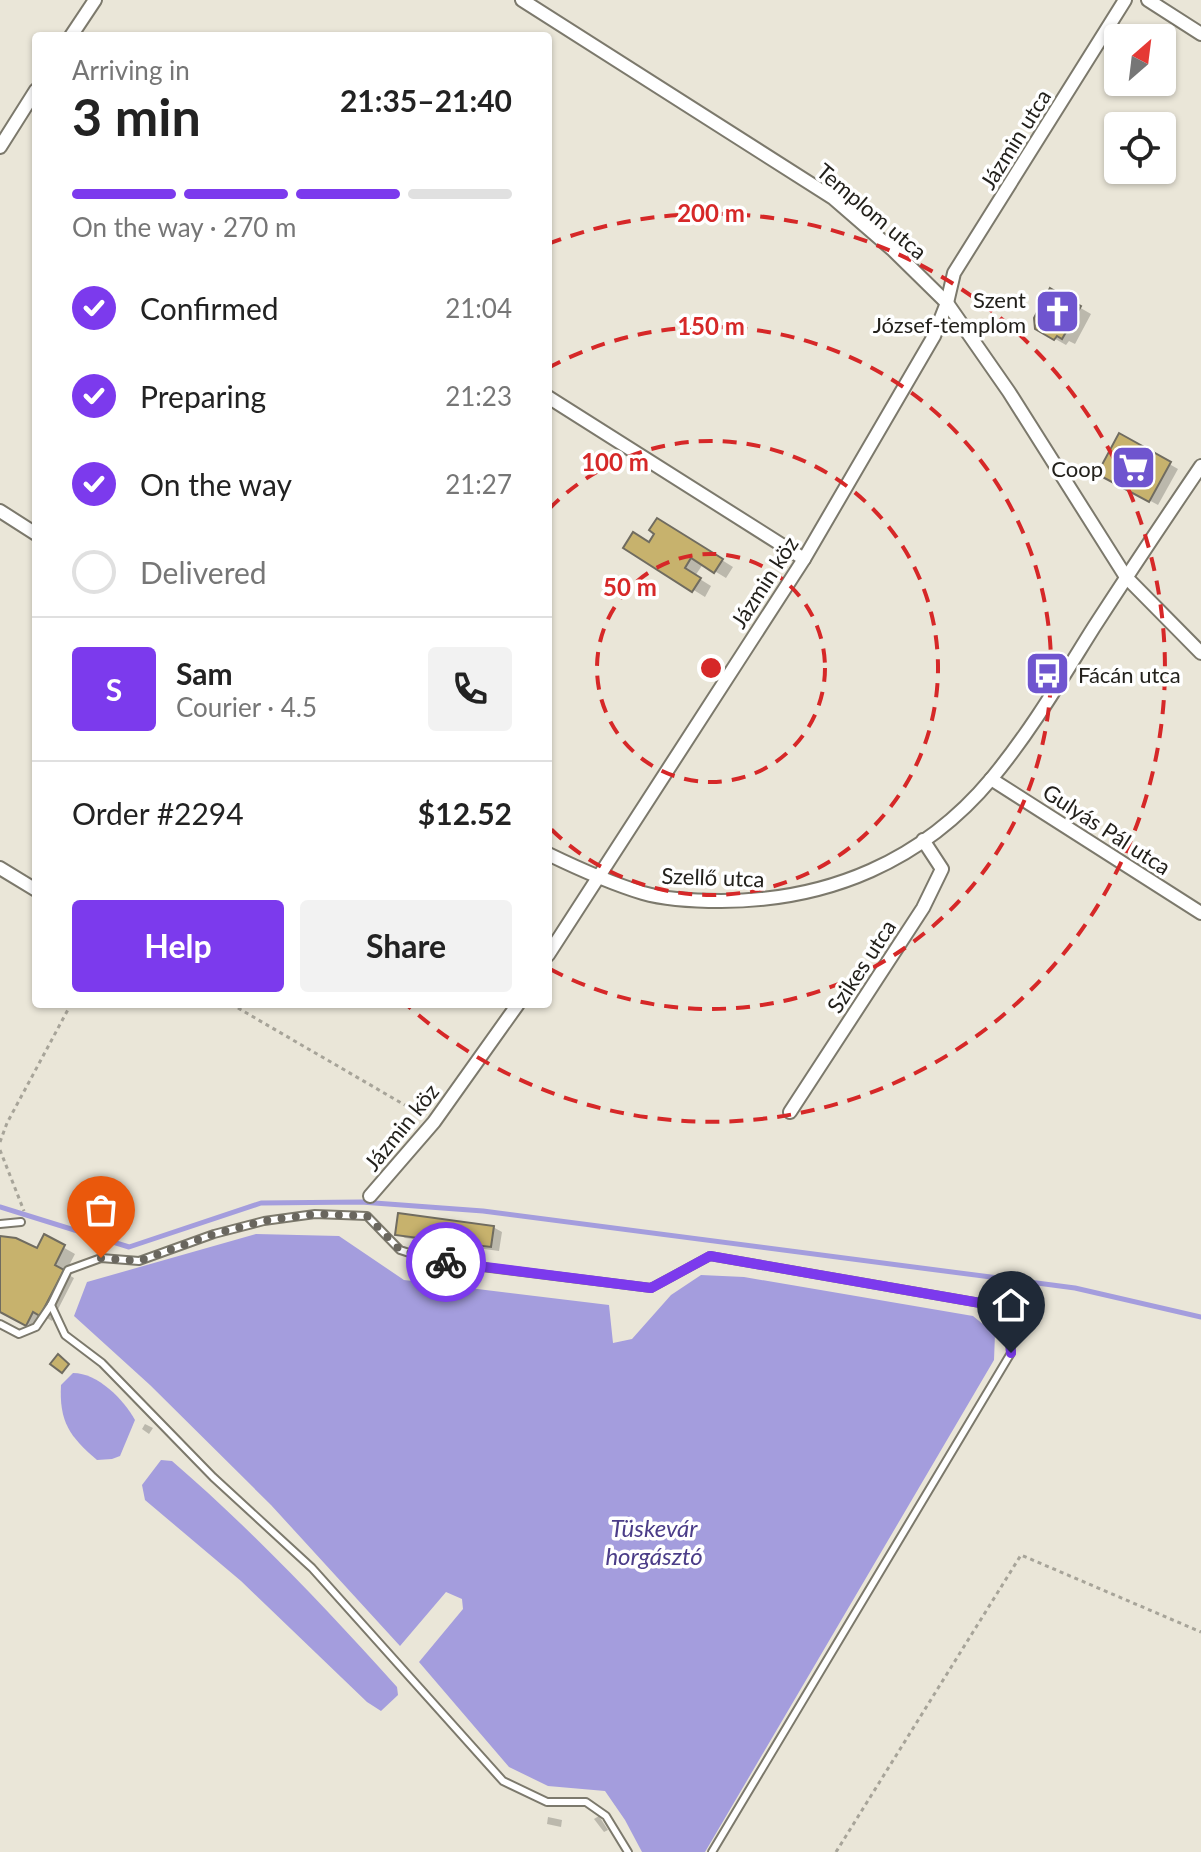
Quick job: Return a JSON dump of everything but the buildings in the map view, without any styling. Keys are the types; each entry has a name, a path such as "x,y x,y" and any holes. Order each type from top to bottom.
{"street":[{"path":"74,32 95,0"},
{"name":"Templom utca","path":"522,0 833,198 893,250 947,303 1009,392 1126,577 1201,653"},
{"name":"Jázmin utca","path":"947,303 954,273 1125,0"},
{"path":"1148,0 1201,34"},
{"path":"0,147 32,96"},
{"name":"Jázmin köz","path":"552,949 804,559 921,360 947,303"},
{"path":"552,400 804,559"},
{"path":"991,779 1033,723 1201,466"},
{"path":"0,511 32,531"},
{"name":"Szellő utca","path":"552,856 597,877 646,894 701,901 758,901 806,894 843,884 900,856 952,819 991,779"},
{"name":"Gulyás Pál utca","path":"991,779 1201,913"},
{"name":"Szikes utca","path":"790,1112 923,908 942,869 923,840"},
{"path":"0,868 32,888"},
{"name":"Jázmin köz","path":"370,1196 434,1122 515,1008"}],"lane":[{"path":"367,1216 370,1196"},
{"path":"0,1324 19,1334 36,1327 68,1270 101,1258 139,1261 214,1234 264,1221 315,1214 367,1216 400,1250 434,1261 651,1288 710,1256 986,1304 1009,1323 1011,1353 712,1852"},
{"path":"0,1224 21,1222"},
{"path":"51,1305 65,1335 102,1363 213,1477 312,1568 503,1781 547,1802 586,1802 606,1816 628,1852"}],"path":[{"path":"0,1142 7,1123 69,1008"},
{"path":"238,1008 434,1122"},
{"path":"0,1150 24,1210"},
{"path":"836,1852 1021,1555 1201,1632"}],"water":[{"name":"Tüskevár horgásztó","path":"256,1234 339,1236 404,1280 609,1305 613,1343 632,1339 671,1295 701,1275 744,1277 973,1316 995,1334 994,1360 705,1852 642,1852 605,1791 548,1786 509,1767 419,1662 463,1609 462,1599 446,1592 400,1646 271,1505 150,1385 74,1316 87,1282"},
{"path":"73,1373 92,1378 109,1389 135,1420 120,1456 97,1460 68,1428 62,1409 61,1385"},
{"path":"161,1460 172,1461 260,1542 397,1687 398,1695 381,1711 367,1702 241,1581 145,1500 142,1485"}],"waterway":[{"path":"0,1207 129,1247 261,1203 361,1202 483,1211 1075,1288 1201,1317"}],"way so far":[{"path":"101,1258 139,1261 214,1234 264,1221 315,1214 367,1216 400,1250 446,1262"}],"place":[{"name":"Szent József-templom","path":"1057,312"},
{"name":"Coop","path":"1134,468"},
{"name":"Fácán utca","path":"1047,674"}],"route":[{"path":"446,1262 651,1288 710,1256 986,1304 1009,1323 1011,1353"}]}
